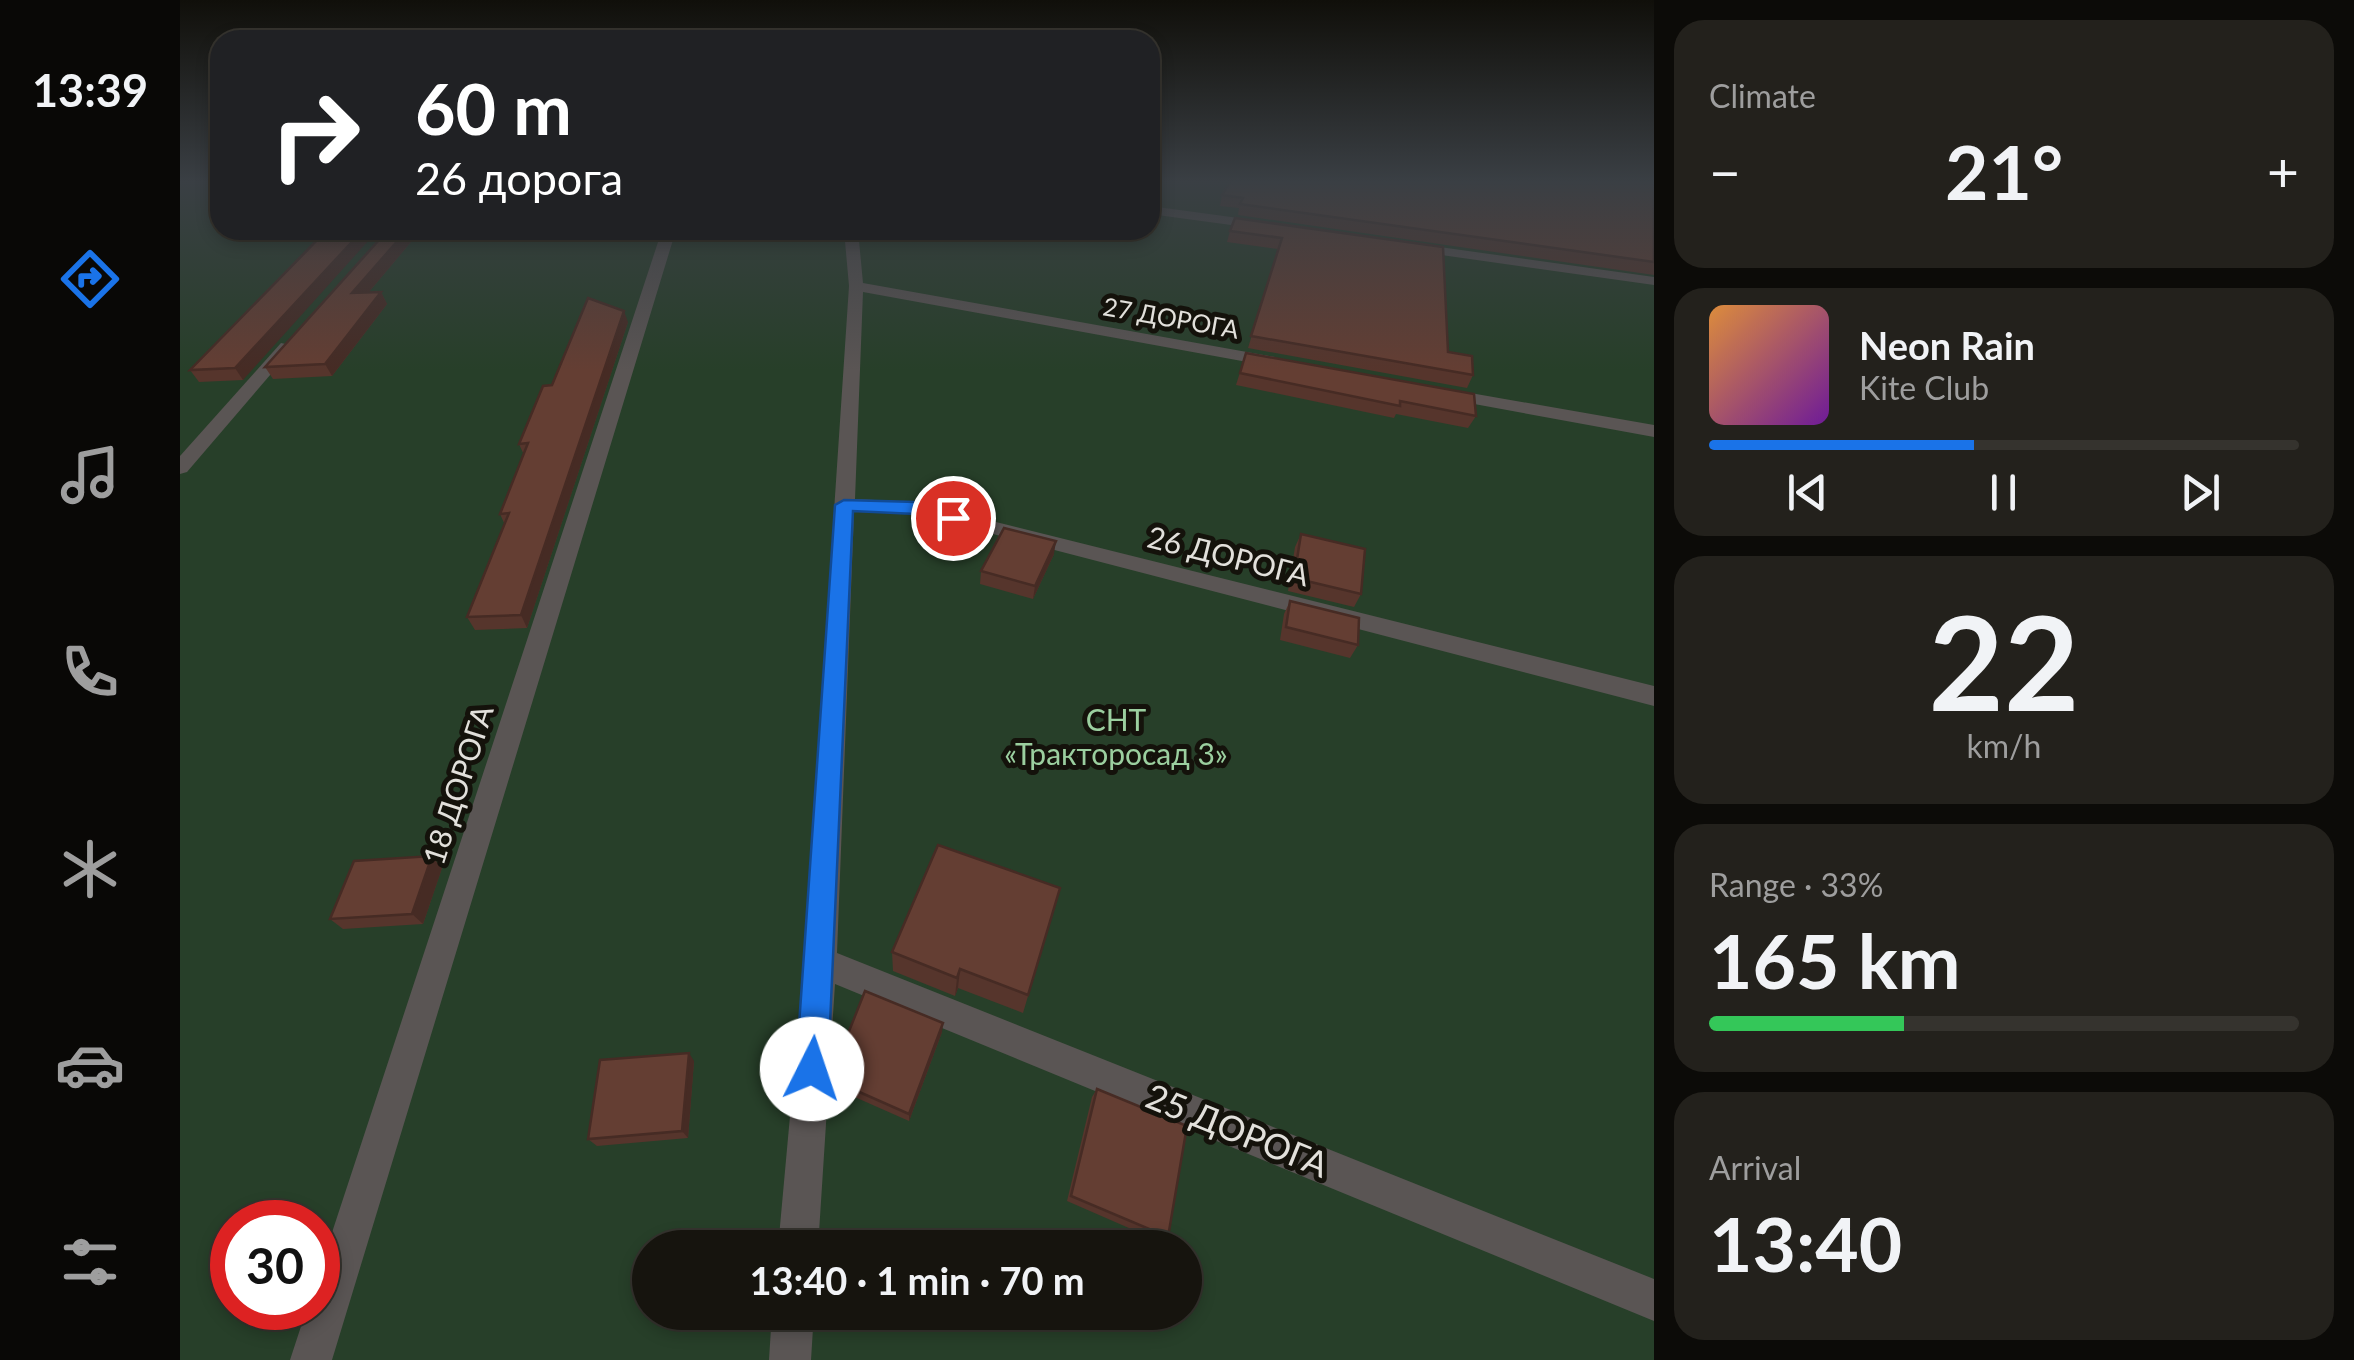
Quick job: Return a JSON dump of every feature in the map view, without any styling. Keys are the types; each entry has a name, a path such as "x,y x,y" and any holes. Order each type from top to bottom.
{"street":[{"name":"18 ДОРОГА","path":"311,1360 664,243"},
{"path":"799,1230 820,962 856,286 852,243"},
{"path":"1402,245 1654,281"},
{"name":"27 ДОРОГА","path":"856,286 1284,364"},
{"path":"180,468 298,334"},
{"path":"1420,388 1654,431"},
{"name":"26 ДОРОГА","path":"844,505 916,508 1654,696"},
{"name":"25 ДОРОГА","path":"820,962 1654,1300"},
{"path":"790,1360 792,1330"}],"green space":[{"name":"СНТ «Тракторосад 3»","path":"180,243 1654,243 1654,1360 180,1360"}],"building":[{"path":"314,243 351,243 235,368 190,370"},
{"path":"376,243 395,243 352,293 381,292 325,364 265,367"},
{"path":"1280,243 1443,247 1448,352 1472,356 1473,375 1251,336"},
{"path":"1522,243 1654,243 1654,262"},
{"path":"588,298 624,311 521,615 467,617 509,513 500,514 528,443 519,444 543,386 552,385"},
{"path":"1246,353 1474,394 1476,416 1400,401 1400,406 1240,373"},
{"path":"1004,528 1056,541 1035,586 981,571"},
{"path":"1301,534 1365,549 1361,594 1294,578"},
{"path":"1290,601 1359,618 1358,645 1286,627"},
{"path":"938,845 1060,888 1028,995 960,969 957,978 892,952"},
{"path":"432,856 412,914 330,919 354,861"},
{"path":"865,991 943,1023 909,1114 830,1079"},
{"path":"689,1053 682,1131 588,1139 600,1060"},
{"path":"1097,1089 1187,1126 1169,1230 1151,1230 1071,1196"}],"route":[{"path":"812,1069 844,505 916,508 953,518"}]}
